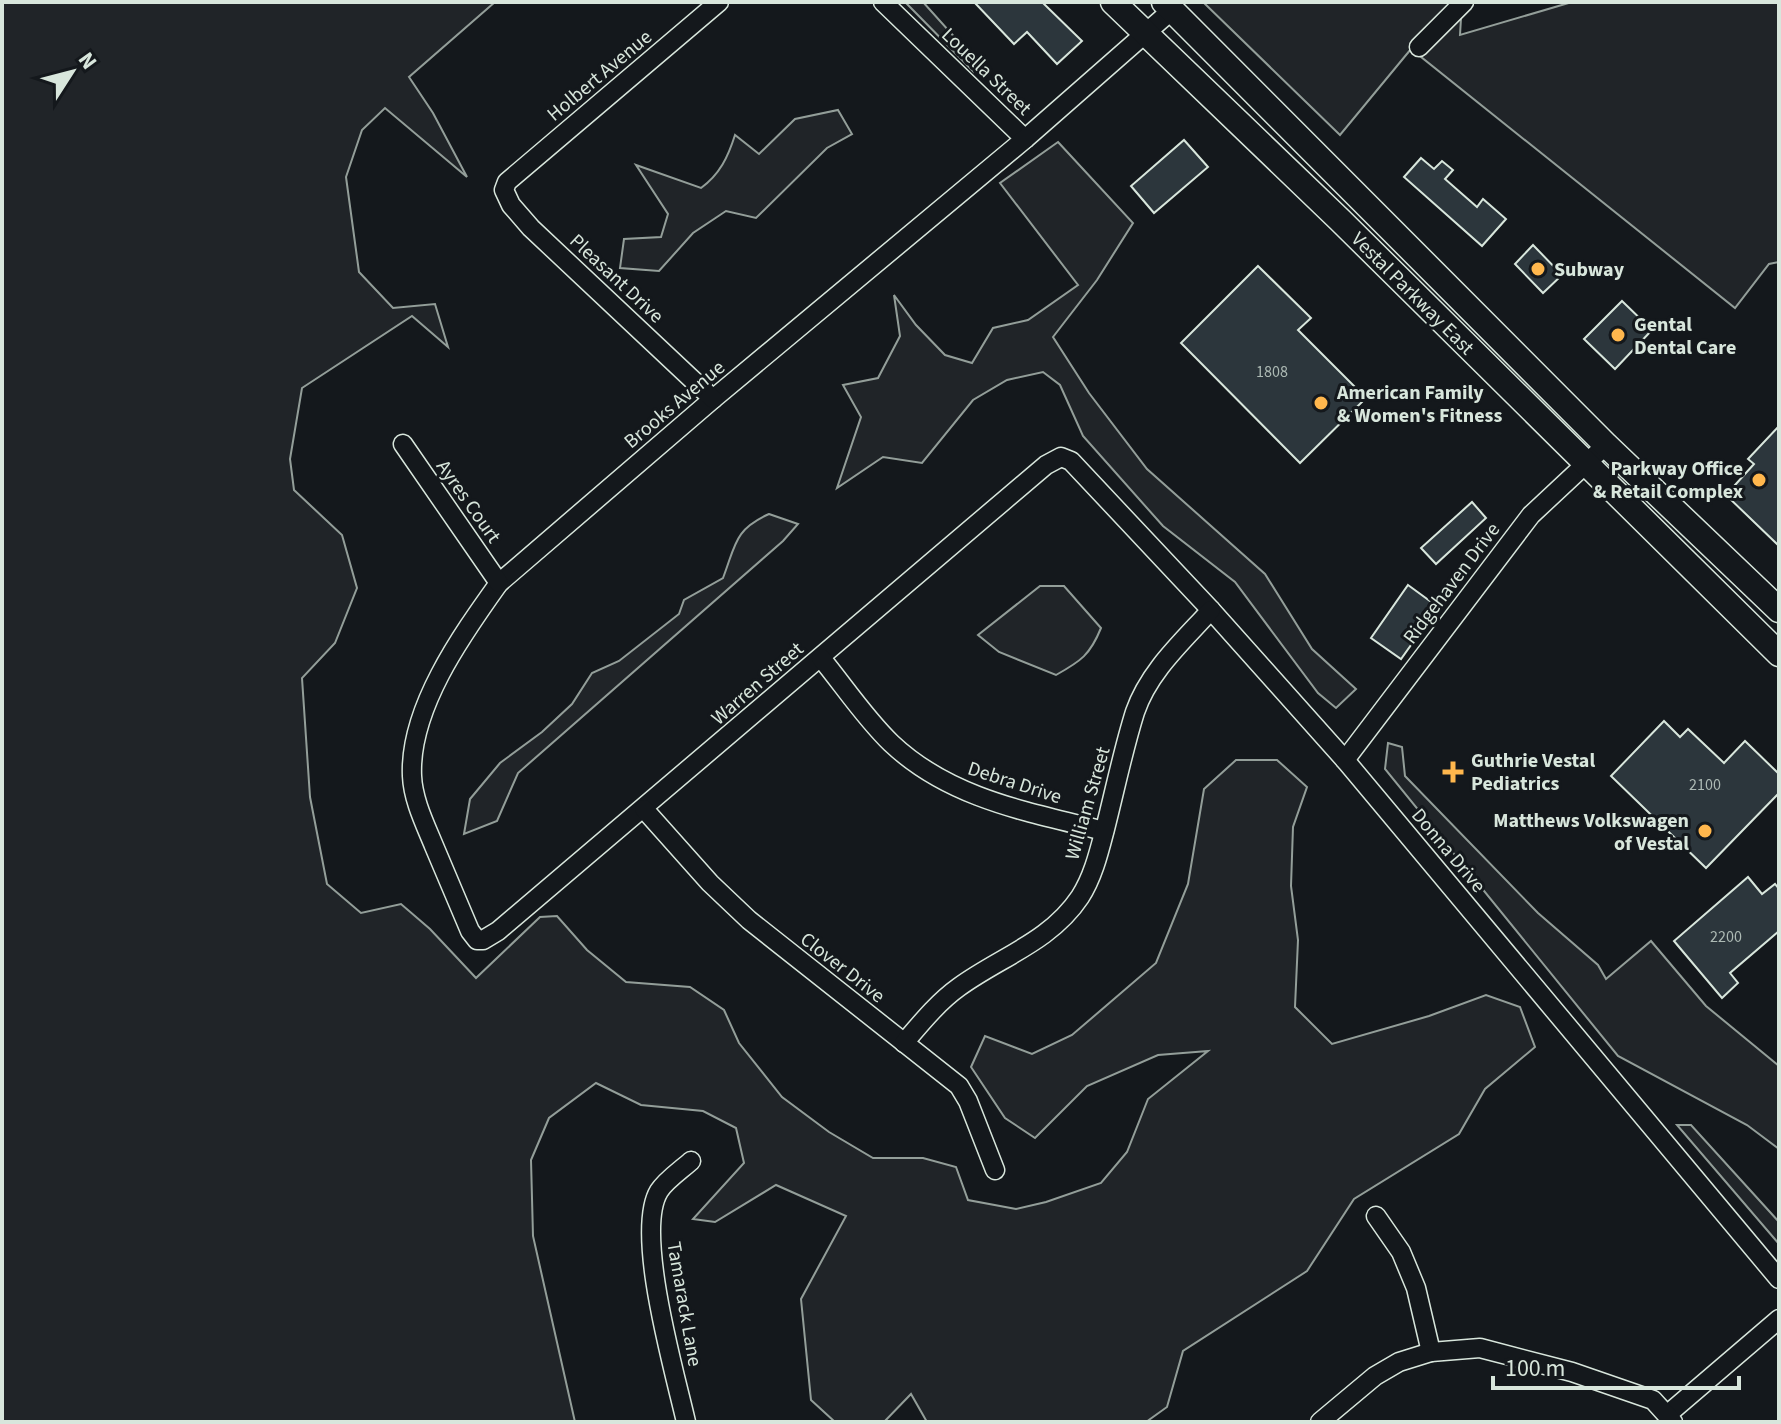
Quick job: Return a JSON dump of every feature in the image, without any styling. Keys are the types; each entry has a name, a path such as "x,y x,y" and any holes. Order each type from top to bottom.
{"main road":[{"name":"Vestal Parkway East","path":"1113,2 1340,220 1779,654"},
{"name":"Vestal Parkway East","path":"1168,6 1606,445 1779,610"}],"street":[{"name":"Holbert Avenue","path":"507,182 719,2"},
{"name":"Louella Street","path":"883,2 1025,139"},
{"path":"1419,47 1464,2"},
{"name":"Brooks Avenue","path":"473,935 419,809 412,778 414,739 425,704 479,611 499,583 713,399 1025,139 1145,32 1168,6"},
{"name":"Pleasant Drive","path":"507,182 504,190 511,205 531,228 713,399"},
{"name":"Ayres Court","path":"403,444 499,583"},
{"name":"Ridgehaven Drive","path":"1345,760 1531,515 1606,445"},
{"name":"Warren Street","path":"473,935 477,940 483,940 498,931 1046,465 1061,457 1071,461"},
{"name":"Donna Drive","path":"1071,461 1211,610 1345,760 1779,1279"},
{"name":"William Street","path":"904,1043 960,986 1061,922 1081,895 1098,857 1136,711 1146,687 1165,660 1211,610"},
{"name":"Debra Drive","path":"821,658 891,742 928,772 970,795 1104,831"},
{"name":"Clover Drive","path":"644,809 710,883 749,920 959,1086 995,1170"},
{"name":"Tamarack Lane","path":"686,1422 650,1239 653,1206 660,1189 691,1161"},
{"path":"1376,1216 1401,1252 1416,1288 1431,1352"},
{"path":"1320,1422 1343,1415 1375,1376 1399,1362 1431,1352 1480,1348 1557,1368 1653,1400 1670,1418 1779,1319"}],"shaded area":[{"path":"2,2 495,2 409,77 433,113 467,177 385,108 362,130 346,177 359,272 393,308 435,304 448,347 412,316 302,388 290,459 294,490 342,535 357,588 335,643 302,678 310,797 327,884 361,913 401,904 430,929 476,978 540,917 557,916 587,950 626,982 690,987 724,1010 739,1043 782,1097 829,1132 873,1158 923,1158 956,1167 968,1200 1016,1209 1101,1183 1127,1152 1148,1099 1208,1051 1158,1055 1087,1086 1035,1138 1005,1118 971,1067 985,1036 1032,1054 1072,1035 1156,963 1188,884 1204,789 1236,760 1277,760 1307,787 1293,827 1291,886 1298,940 1295,1007 1332,1044 1429,1016 1486,995 1520,1007 1535,1047 1485,1089 1459,1134 1354,1199 1307,1271 1183,1351 1167,1407 1146,1422 927,1422 911,1394 884,1422 835,1422 811,1400 801,1299 846,1216 776,1185 715,1222 693,1219 744,1163 736,1128 703,1111 641,1105 596,1083 549,1118 531,1160 533,1236 575,1422 2,1422"},
{"path":"905,2 923,2 967,51 972,70"},
{"path":"1203,2 1462,2 1460,35 1572,2 1779,2 1779,262 1769,264 1735,308 1411,49 1340,135"},
{"path":"838,110 852,134 827,148 756,218 726,211 693,233 659,271 620,268 624,239 661,237 668,214 636,165 701,188 722,164 735,135 759,154 795,119"},
{"path":"1058,142 1133,223 1097,280 1053,337 1089,393 1147,469 1265,574 1312,649 1356,689 1336,708 1318,693 1235,582 1163,526 1083,436 1060,385 1043,372 1007,380 973,400 922,463 883,457 837,488 861,417 843,385 878,378 900,336 894,295 916,325 945,355 972,363 993,328 1028,320 1078,285 1000,183"},
{"path":"769,514 798,524 783,541 518,773 497,821 464,834 470,799 500,763 542,732 572,704 592,673 619,661 679,614 684,600 723,578 742,532"},
{"path":"1040,586 1064,586 1101,628 1084,656 1056,675 999,652 978,635"},
{"path":"1388,743 1402,747 1405,776 1538,913 1598,965 1606,979 1651,941 1706,1006 1779,1066 1779,1149 1747,1125 1618,1056 1385,769"},
{"path":"1677,1125 1691,1125 1779,1222 1779,1244"}],"building":[{"path":"974,2 1042,2 1082,41 1057,64 1027,32 1014,44"},
{"path":"1184,140 1208,167 1154,213 1131,186"},
{"path":"1421,158 1434,169 1442,161 1453,170 1445,179 1477,207 1483,199 1506,219 1482,246 1404,177"},
{"name":"Subway","path":"1533,245 1562,275 1543,293 1515,264"},
{"path":"1258,266 1311,318 1298,330 1366,398 1300,463 1181,343"},
{"name":"Gental Dental Care","path":"1622,301 1652,330 1615,369 1584,339"},
{"name":"Parkway Office & Retail Complex","path":"1779,426 1777,544 1726,495 1754,464 1748,459"},
{"path":"1472,502 1486,518 1436,564 1421,548"},
{"path":"1408,585 1438,607 1401,659 1371,638"},
{"name":"Matthews Volkswagen of Vestal","path":"1664,721 1680,737 1688,729 1724,763 1745,741 1779,774 1779,793 1706,868 1611,776"},
{"path":"1748,877 1762,894 1775,884 1779,889 1779,931 1730,973 1738,983 1722,998 1674,941"}],"place":[{"name":"Subway","path":"1538,269"},
{"name":"Gental Dental Care","path":"1618,335"},
{"name":"American Family & Women's Fitness","path":"1321,403"},
{"name":"Parkway Office & Retail Complex","path":"1759,480"},
{"name":"Guthrie Vestal Pediatrics","path":"1453,772"},
{"name":"Matthews Volkswagen of Vestal","path":"1705,831"}]}
